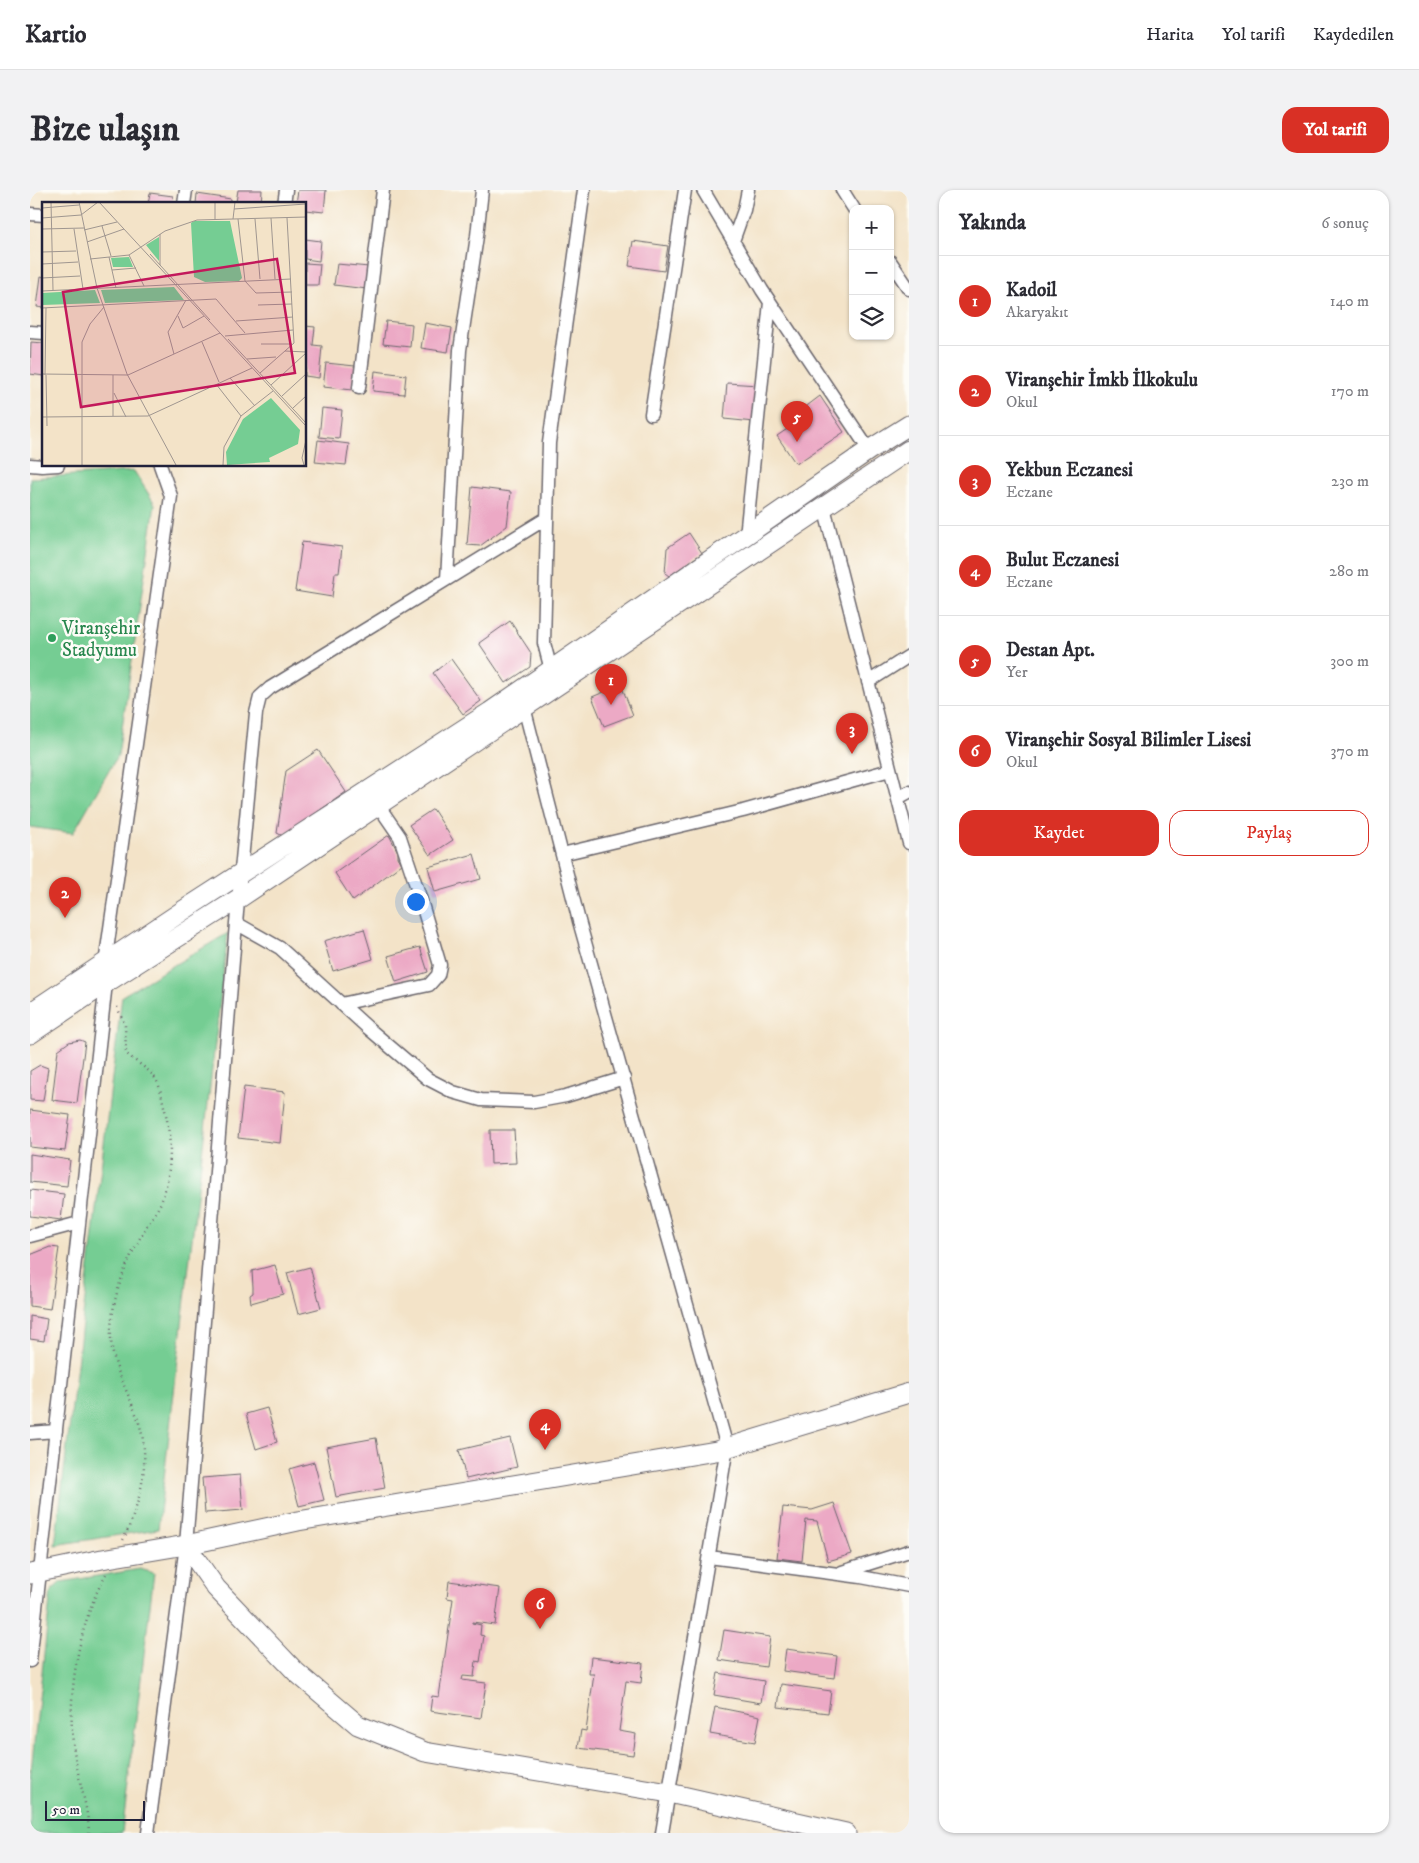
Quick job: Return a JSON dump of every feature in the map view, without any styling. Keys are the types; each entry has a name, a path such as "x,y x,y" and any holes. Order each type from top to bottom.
{"street":[{"path":"359,388 383,190"},
{"path":"447,579 460,350 482,190"},
{"path":"551,670 544,643 549,443 584,190"},
{"path":"651,414 685,190"},
{"path":"703,190 770,302 869,450"},
{"path":"733,241 744,210 748,190"},
{"path":"842,190 851,205"},
{"path":"894,268 909,289"},
{"path":"746,536 770,302"},
{"path":"30,1034 105,974 241,873 490,712 869,450 909,425"},
{"path":"30,1013 105,974 238,898 909,450"},
{"path":"30,1661 35,1573 56,1431 105,974 171,496 160,466"},
{"path":"824,507 890,770 903,795 909,843"},
{"path":"148,1833 186,1546 238,898 256,713 260,696 270,688 547,518"},
{"path":"868,682 909,656"},
{"path":"524,707 562,854 727,1447 662,1833"},
{"path":"562,854 742,811 890,770"},
{"path":"341,1004 429,985 438,975 440,965 400,837 378,805"},
{"path":"236,923 280,948 341,1004 428,1079 454,1092 481,1100 534,1102 566,1096 624,1078"},
{"path":"30,1236 79,1223"},
{"path":"35,1573 115,1557 186,1546 298,1521 716,1451 909,1393"},
{"path":"30,1433 56,1431"},
{"path":"186,1546 216,1588 289,1665 358,1725 425,1752 669,1793 846,1833"},
{"path":"837,1574 909,1551"},
{"path":"709,1557 837,1574 909,1586"}],"path":[{"path":"89,1833 82,1786 75,1757 72,1717 74,1686 87,1621 100,1585 132,1522 143,1474 144,1450 141,1429 112,1356 111,1330 113,1310 117,1291 128,1261 161,1202 171,1156 169,1130 157,1080 150,1072 126,1054 125,1025 105,974"}],"green space":[{"path":"134,471 155,504 118,755 73,833 30,827 30,478"},
{"path":"228,933 158,1529 55,1545 122,996"},
{"path":"140,1569 154,1573 122,1833 30,1833 30,1780 51,1591 61,1582"}],"building":[{"path":"238,190 262,190 261,202 236,202"},
{"path":"298,190 326,190 324,212 306,210 306,202 296,202"},
{"path":"150,193 173,196 172,202 148,202"},
{"path":"197,194 231,199 231,202 196,202"},
{"path":"306,239 321,241 319,261 306,259"},
{"path":"633,241 668,246 664,271 629,266"},
{"path":"306,263 320,264 318,285 306,285"},
{"path":"337,264 369,267 367,289 334,285"},
{"path":"41,276 42,308 37,307"},
{"path":"386,321 412,324 410,347 383,344"},
{"path":"425,323 452,328 448,352 421,348"},
{"path":"306,326 315,327 313,345 322,346 319,378 306,376"},
{"path":"31,342 42,343 42,376 30,374"},
{"path":"326,363 355,366 353,390 323,387"},
{"path":"375,371 406,375 404,394 373,391"},
{"path":"727,383 758,385 754,422 724,419"},
{"path":"820,396 844,432 796,464 777,436 799,421 795,415"},
{"path":"322,408 342,410 339,439 319,437"},
{"path":"318,440 349,444 346,465 315,462"},
{"path":"472,487 511,492 507,526 480,546 467,545"},
{"path":"689,533 702,553 669,576 665,573 667,548"},
{"path":"302,542 342,547 339,573 335,573 332,597 295,591"},
{"path":"510,621 531,653 530,667 506,683 479,643"},
{"path":"451,659 481,701 463,714 433,673"},
{"path":"621,685 633,715 604,726 592,697"},
{"path":"318,750 346,792 283,836 277,833 286,771"},
{"path":"433,809 453,840 430,855 409,825"},
{"path":"389,835 402,864 353,901 335,873"},
{"path":"474,854 481,879 435,892 428,867"},
{"path":"364,929 373,959 333,971 324,941"},
{"path":"420,947 428,972 396,982 388,956"},
{"path":"80,1040 85,1042 77,1103 52,1100 58,1050 69,1042"},
{"path":"40,1065 48,1068 43,1101 30,1100 30,1071"},
{"path":"244,1087 285,1092 280,1143 238,1138"},
{"path":"30,1110 70,1115 65,1151 30,1147"},
{"path":"490,1130 514,1130 516,1163 491,1164"},
{"path":"30,1154 70,1160 67,1186 30,1182"},
{"path":"30,1190 64,1194 61,1220 30,1216"},
{"path":"50,1247 59,1248 50,1309 30,1306 30,1255"},
{"path":"275,1265 283,1294 251,1303 250,1295 253,1293 252,1271"},
{"path":"310,1267 321,1308 298,1314 287,1273"},
{"path":"30,1316 47,1319 44,1341 30,1339"},
{"path":"267,1408 277,1442 256,1449 246,1414"},
{"path":"376,1438 385,1488 336,1497 326,1447"},
{"path":"510,1438 517,1467 466,1479 459,1450"},
{"path":"314,1462 324,1500 299,1506 289,1469"},
{"path":"240,1475 243,1510 205,1513 202,1478"},
{"path":"834,1503 852,1554 828,1561 817,1521 806,1520 802,1561 777,1558 783,1507 812,1510"},
{"path":"449,1581 500,1588 495,1625 472,1622 481,1625 480,1635 484,1636 480,1662 476,1661 474,1677 463,1676 462,1680 486,1683 481,1718 430,1711 432,1696 439,1697 453,1599 447,1598"},
{"path":"724,1630 770,1637 766,1667 719,1660"},
{"path":"786,1649 837,1656 834,1678 783,1671"},
{"path":"591,1657 643,1663 641,1683 626,1681 619,1731 636,1734 633,1755 578,1748 581,1730 586,1731 594,1674 589,1674"},
{"path":"718,1673 764,1681 761,1703 714,1695"},
{"path":"781,1684 831,1691 828,1713 778,1707"},
{"path":"715,1707 760,1716 755,1742 710,1734"}],"place":[{"name":"Destan Apt.","path":"797,442"},
{"name":"Viranşehir Stadyumu","path":"52,638"},
{"name":"Kadoil","path":"611,705"},
{"name":"Yekbun Eczanesi","path":"852,754"},
{"name":"Viranşehir İmkb İlkokulu","path":"65,918"},
{"name":"Bulut Eczanesi","path":"545,1450"},
{"name":"Viranşehir Sosyal Bilimler Lisesi","path":"540,1629"}]}
